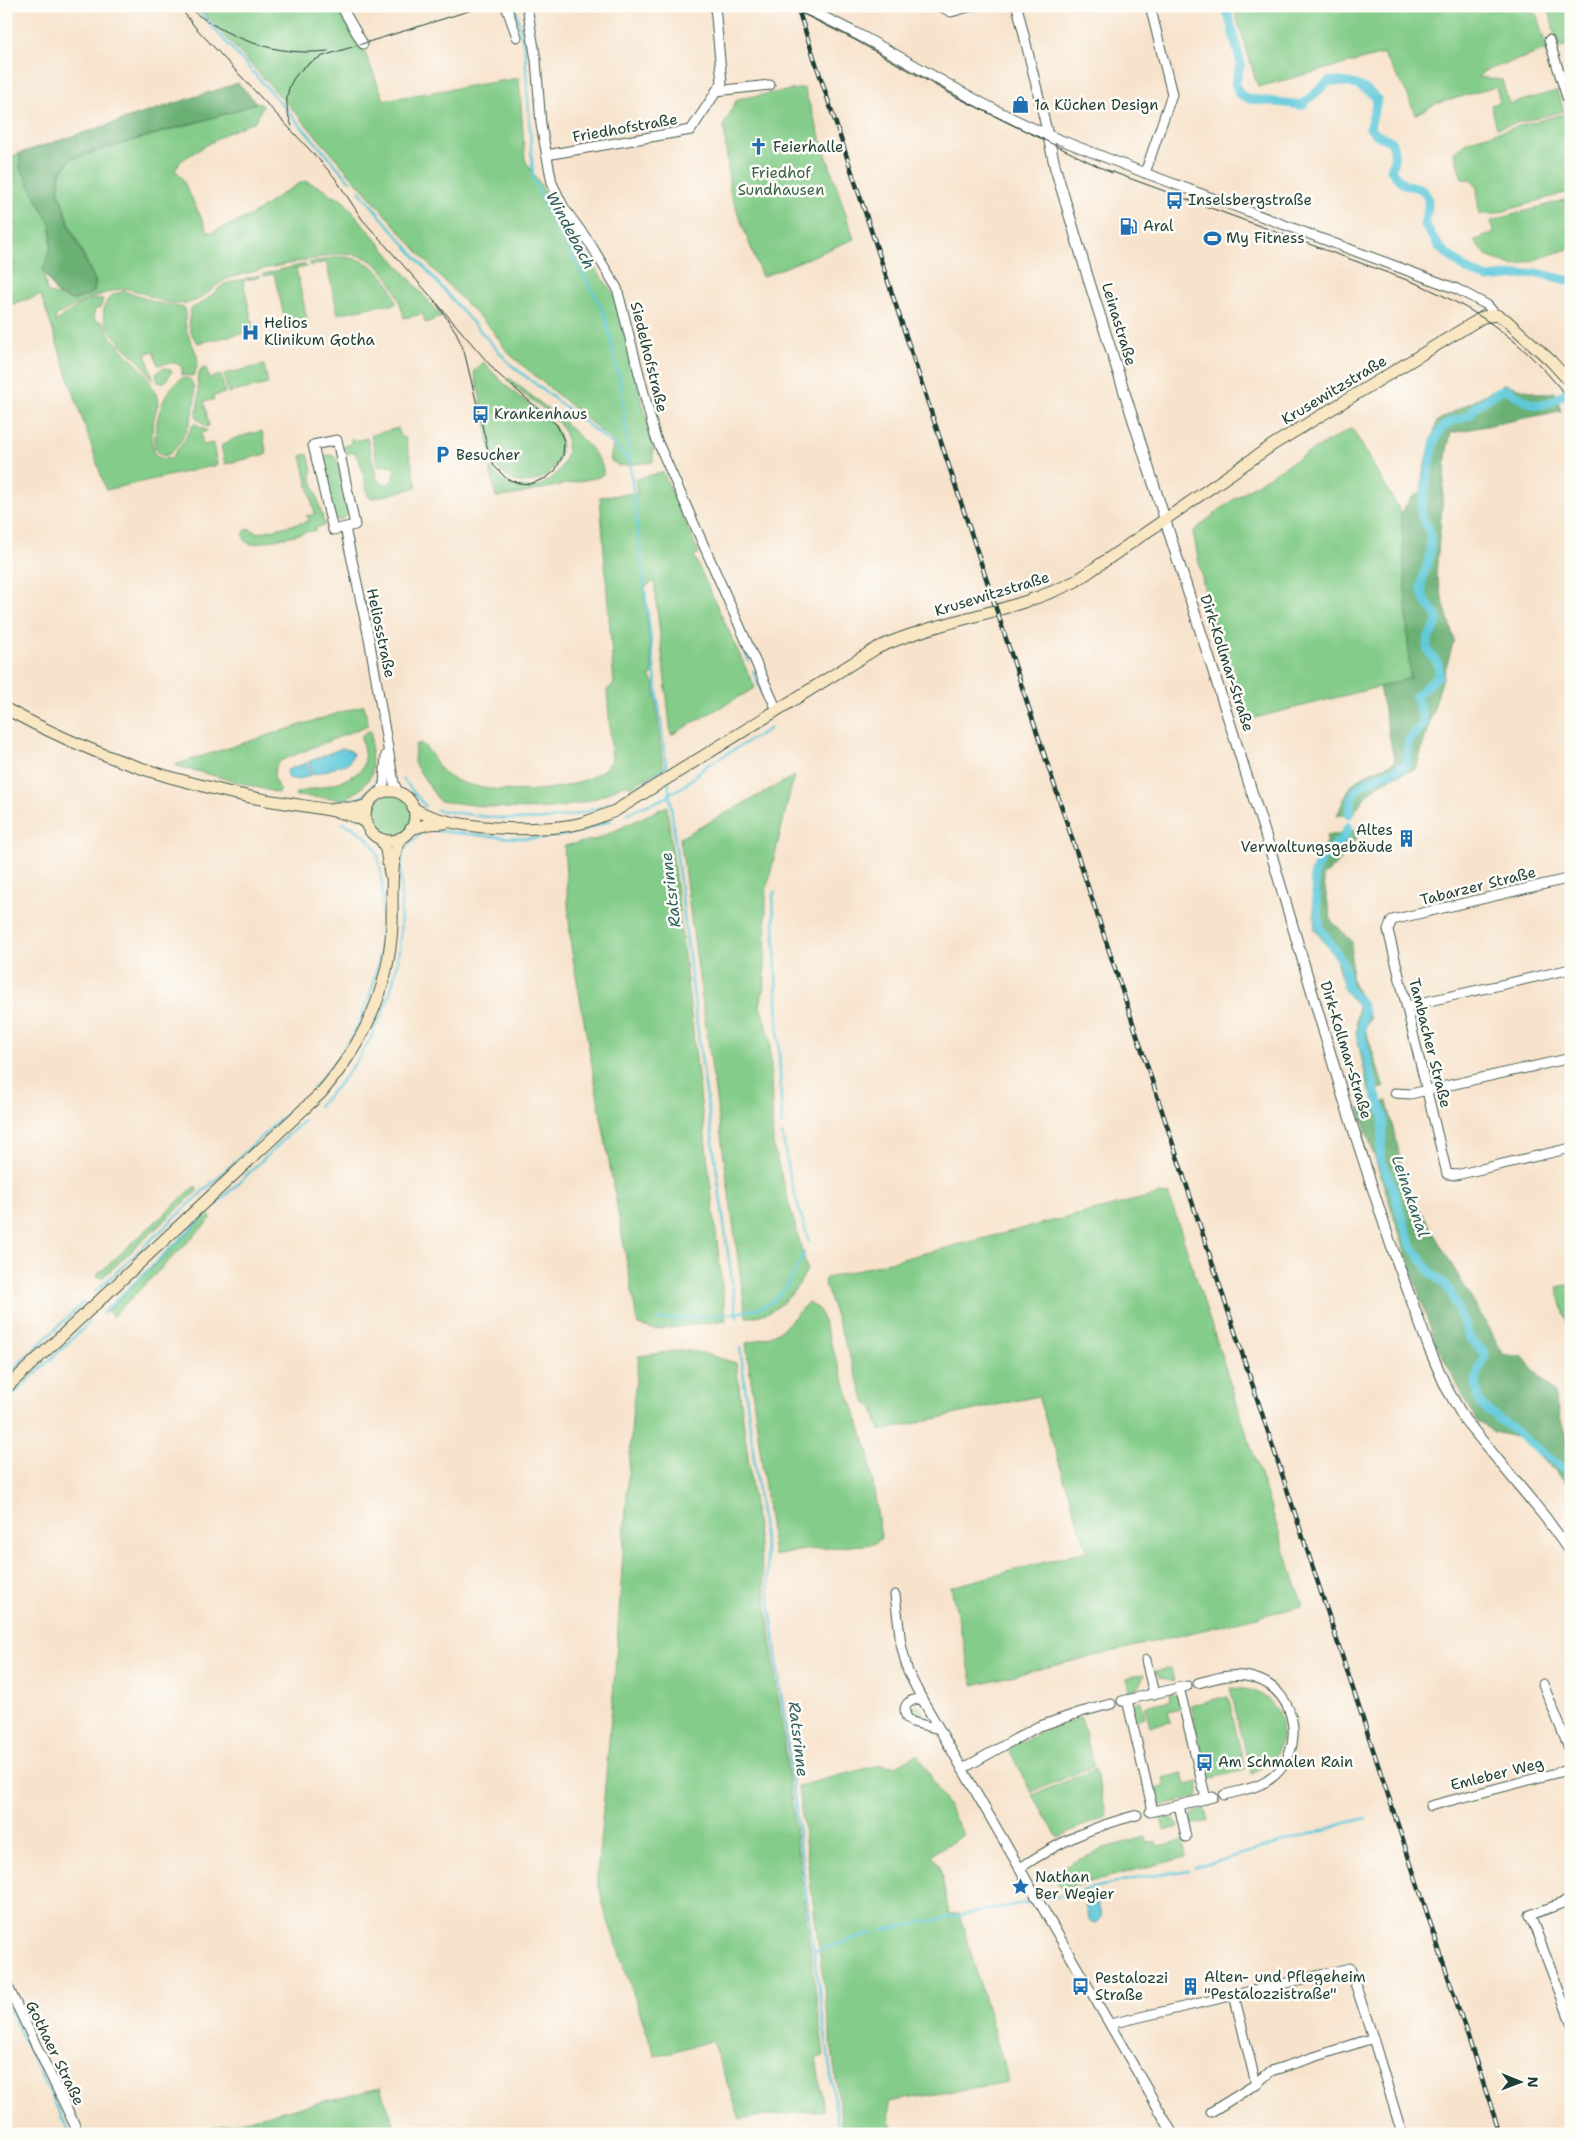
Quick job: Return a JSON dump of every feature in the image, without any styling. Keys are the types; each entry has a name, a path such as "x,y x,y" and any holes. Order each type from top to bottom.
{"main road":[{"name":"Krusewitzstraße","path":"452,822 525,830 582,823 615,811 863,656 893,641 1039,598 1076,582 1274,444 1483,317 1496,315"},
{"path":"1496,315 1510,324 1551,361 1571,383"},
{"path":"6,709 95,751 168,776 252,798 325,809 358,817 366,823 374,835 381,839 392,840 400,838 412,829 429,824 452,822"},
{"path":"325,809 358,808 367,805 380,793 398,792 408,798 413,808 415,818 412,829"},
{"path":"366,823 365,813 367,805"},
{"path":"413,808 452,822"},
{"path":"6,1388 320,1093 337,1073 362,1035 381,992 390,948 392,886 396,850 400,838"},
{"path":"381,839 386,850 392,886"}],"street":[{"path":"341,6 363,44"},
{"path":"506,6 516,37"},
{"name":"Siedelhofstraße","path":"528,6 536,60 541,125 552,183 564,208 591,245 617,288 655,436 777,710"},
{"name":"Friedhofstraße","path":"546,155 691,130 722,83 715,6"},
{"path":"799,6 851,30 974,100 1048,136 1145,174 1457,288 1487,305 1496,315"},
{"path":"940,6 951,12 972,6"},
{"path":"1017,6 1048,136"},
{"path":"1145,174 1172,94 1150,6"},
{"path":"1549,40 1571,110"},
{"path":"716,91 770,85"},
{"name":"Leinastraße","path":"1048,136 1055,167 1089,281 1137,435 1166,519"},
{"path":"337,440 355,525 345,528 333,530 313,445 337,440"},
{"name":"Dirk-Kollmar-Straße","path":"1166,519 1269,846 1344,1100 1390,1242 1429,1348 1446,1388 1476,1436 1545,1517 1571,1553"},
{"name":"Heliosstraße","path":"345,528 371,648 387,744"},
{"path":"387,744 394,783 398,792"},
{"path":"380,793 384,784 387,744"},
{"name":"Tabarzer Straße","path":"1392,920 1571,878"},
{"name":"Tambacher Straße","path":"1392,920 1388,930 1448,1174 1456,1175 1571,1148"},
{"path":"1407,1006 1571,969"},
{"path":"1395,1093 1410,1094 1571,1058"},
{"path":"895,1596 901,1644 908,1672 1173,2134"},
{"path":"1146,1660 1154,1694"},
{"path":"1198,1683 1234,1675 1255,1678 1272,1687 1278,1693 1286,1702 1292,1719 1294,1739 1292,1749 1282,1767 1274,1776 1259,1785 1224,1795"},
{"path":"1543,1684 1571,1753"},
{"path":"1183,1686 1210,1798 1151,1812 1124,1701 1154,1694 1183,1686"},
{"path":"922,1699 914,1699 908,1702 905,1709 907,1718 912,1722 939,1729"},
{"path":"962,1769 1037,1727 1111,1704"},
{"name":"Emleber Weg","path":"1430,1806 1571,1769"},
{"path":"1179,1806 1186,1837"},
{"path":"1020,1868 1076,1835 1110,1822 1137,1815"},
{"path":"1571,1900 1530,1915 1571,2022"},
{"path":"1110,2024 1350,1968 1402,2134"},
{"name":"Gothaer Straße","path":"6,1983 79,2134"},
{"path":"1234,1995 1256,2084"},
{"path":"1211,2112 1256,2084 1271,2071 1373,2038"}],"green space":[{"path":"197,6 338,6 364,50 384,100 519,78 525,160 582,250 616,297 653,444 653,462 619,466 610,460 614,442 508,353 493,331 442,279 302,120"},
{"path":"1233,6 1534,6 1547,50 1484,71 1479,77 1502,80 1509,104 1557,91 1564,111 1497,128 1491,105 1500,102 1496,87 1435,104 1415,115 1407,93 1383,54 1258,87"},
{"path":"1548,6 1571,6 1571,46 1558,48"},
{"path":"238,83 256,102 235,111 71,158 59,175 58,191 69,225 95,282 93,292 74,300 57,294 43,270 51,246 51,226 20,167 20,153"},
{"name":"Friedhof Sundhausen","path":"804,88 854,239 762,277 730,192 724,125 737,99"},
{"path":"258,102 263,106 255,121 227,133 187,157 175,169 182,178 207,230 211,233 248,217 305,181 325,189 331,196 341,198 442,317 425,323 423,314 404,318 395,291 381,269 372,261 361,256 347,254 331,255 230,278 197,300 183,304 175,304 137,291 122,289 92,298 70,308 56,316 55,322 84,303 103,299 101,307 94,312 96,321 103,322 111,337 145,373 159,400 152,436 156,456 162,459 171,458 183,443 194,423 207,431 201,433 203,445 213,443 217,465 106,490 41,295 6,306 6,160 20,153 20,167 51,226 51,246 43,270 47,292 74,301 94,293 96,282 70,225 59,191 60,175 71,159 236,111"},
{"path":"1566,113 1571,127 1571,191 1494,214 1479,214 1477,188 1471,179 1462,179 1454,152 1466,142 1480,137"},
{"path":"1571,198 1571,248 1515,266 1488,257 1474,241 1494,232 1491,221"},
{"path":"337,257 358,260 376,269 388,284 396,304 387,306 386,304 338,314 326,262 310,266 309,263"},
{"path":"305,264 306,267 296,269 308,323 287,328 274,274 264,276 263,274"},
{"path":"260,275 260,277 243,281 254,331 198,343 192,335 190,327 191,309 206,300 224,284"},
{"path":"124,291 158,303 185,308 186,327 197,356 196,369 193,376 182,375 182,370 178,364 158,365 153,351 146,354 154,382 140,362 116,338 105,321 104,313 106,304 112,295"},
{"path":"484,362 507,386 551,422 561,441 561,454 555,465 546,475 535,481 523,482 510,479 499,469 493,458 485,418 493,416 491,405 482,407 474,371"},
{"path":"264,365 268,384 228,393 224,374"},
{"path":"162,368 172,371 165,382 158,382 156,374"},
{"path":"206,368 209,378 221,375 225,393 213,396 214,400 204,401 209,426 206,427 196,417 199,396 197,379 201,369"},
{"path":"182,378 188,378 193,385 195,395 194,408 190,422 178,446 170,453 162,456 155,448 160,409 169,391"},
{"path":"509,378 565,423 580,438 601,464 603,474 599,477 510,496 496,497 490,468 502,480 510,484 530,488 552,478 560,469 565,459 567,448 566,436 560,425 542,408 513,386 507,380"},
{"path":"1504,384 1541,394 1555,392 1561,411 1451,433 1447,449 1436,575 1454,640 1416,769 1380,784 1367,795 1354,813 1337,816 1348,792 1358,779 1395,762 1379,687 1410,678 1401,513 1410,499 1421,491 1423,472 1437,421"},
{"path":"398,428 401,438 405,437 417,487 371,498 368,496 362,468 355,453 352,452 346,455 344,446 351,444 351,439 367,438 377,479 381,483 388,484 393,480 395,470 390,465 380,466 377,463 371,435"},
{"path":"1352,428 1401,513 1410,679 1243,721 1207,603 1193,532 1230,502"},
{"path":"262,431 267,454 225,464 221,446 235,439"},
{"path":"308,454 312,471 311,476 325,525 316,528 316,530 256,544 250,544 245,541 243,534 246,530 250,529 258,533 309,521 306,516 315,514 301,456"},
{"path":"328,455 334,456 337,460 348,514 343,519 337,520 333,516 320,463 323,457"},
{"path":"663,472 699,553 694,556 755,688 671,735 654,581 644,588 653,675 649,676 654,683 663,768 632,786 623,785 601,796 557,807 534,809 510,808 439,801 414,763 415,745 420,743 429,751 446,775 462,783 483,788 534,790 559,787 582,781 600,772 612,759 607,690 614,684 600,497 637,493 635,479"},
{"path":"364,705 368,725 280,761 274,772 276,783 281,790 278,793 174,765"},
{"path":"371,731 372,774 362,788 345,799 295,796 296,793 345,780 361,770 364,764 364,754 361,736"},
{"path":"794,776 766,892 765,980 760,1006 770,1038 773,1145 807,1269 797,1287 783,1302 766,1313 746,1317 680,838"},
{"path":"390,794 402,798 408,804 412,816 408,828 402,834 390,838 378,834 372,828 368,816 372,804 378,798"},
{"path":"667,806 726,1320 656,1330 638,1325 571,947 564,846 597,839"},
{"path":"1362,828 1347,854 1323,877 1331,920 1352,941 1351,977 1370,1018 1365,1028 1384,1088 1369,1091 1356,1033 1358,1006 1345,991 1335,956 1315,930 1311,871 1327,841 1326,836"},
{"path":"1387,1101 1406,1185 1504,1355 1522,1356 1553,1392 1571,1454 1571,1488 1523,1439 1494,1432 1476,1421 1434,1340 1359,1109"},
{"path":"195,1186 198,1190 101,1279 97,1275"},
{"path":"1160,1194 1169,1195 1303,1606 973,1685 951,1587 1087,1551 1038,1396 880,1431 872,1406 866,1404 824,1282 826,1278"},
{"path":"208,1214 212,1218 112,1317 108,1310"},
{"path":"1571,1284 1571,1339 1557,1287"},
{"path":"808,1302 819,1309 868,1450 881,1538 874,1544 804,1550 774,1556 746,1343 776,1333"},
{"path":"682,1350 702,1353 736,1363 824,2057 816,2057 824,2110 740,2119 712,2041 655,2056 605,1912 597,1877 615,1672 633,1405 639,1356"},
{"path":"1171,1668 1174,1682 1160,1678 1155,1671"},
{"path":"1144,1674 1140,1686 1129,1692 1126,1678"},
{"path":"1230,1688 1257,1692 1268,1699 1274,1706 1281,1723 1281,1741 1278,1750 1266,1765 1251,1773"},
{"path":"1169,1693 1178,1697 1181,1708 1168,1711 1171,1722 1150,1726 1145,1706 1170,1700"},
{"path":"1228,1696 1245,1770 1208,1779 1191,1705"},
{"path":"1141,1701 1145,1717 1135,1720 1133,1706 1136,1702"},
{"path":"913,1705 919,1706 924,1714 923,1717 911,1715 910,1710"},
{"path":"1081,1717 1094,1766 1031,1792 1008,1748 1044,1731"},
{"path":"918,1754 964,1835 932,1854 940,1867 949,1914 959,1913 1009,2082 888,2102 892,2134 843,2134 798,1786 880,1765 896,1766"},
{"path":"1095,1769 1107,1816 1058,1838 1033,1795"},
{"path":"1183,1773 1186,1785 1199,1782 1199,1794 1197,1797 1159,1806 1156,1804 1152,1790 1165,1787 1163,1778"},
{"path":"1204,1806 1208,1821 1191,1825 1193,1814"},
{"path":"1160,1816 1175,1820 1179,1827 1163,1831"},
{"path":"1145,1837 1146,1843 1157,1841 1158,1846 1183,1841 1186,1857 1062,1889 1052,1874 1104,1848"},
{"path":"380,2088 398,2134 186,2134"}],"water":[{"path":"342,748 351,751 353,754 349,763 313,775 308,762"},
{"path":"306,763 311,775 298,780 288,778 287,770"},
{"path":"1088,1899 1096,1899 1102,1917 1097,1923 1090,1922 1085,1906"}],"waterway":[{"path":"194,6 350,181"},
{"name":"Windebach","path":"515,6 525,51 533,177 548,214 605,315 620,382 667,774"},
{"name":"Leinakanal","path":"1226,6 1241,63 1235,83 1239,94 1250,99 1302,105 1329,81 1349,83 1367,90 1377,99 1370,128 1377,135 1391,141 1394,148 1391,170 1397,178 1405,185 1419,188 1425,192 1428,205 1424,224 1440,248 1467,270 1488,278 1538,273 1571,281"},
{"path":"359,191 511,365 619,449 624,457 629,459"},
{"name":"Leinakanal","path":"1349,814 1352,797 1356,790 1368,781 1404,767 1407,764 1408,741 1424,723 1416,696 1439,675 1438,664 1429,653 1427,645 1437,617 1424,599 1422,587 1423,576 1429,558 1430,532 1422,517 1421,510 1435,440 1441,429 1450,422 1470,415 1475,407 1501,390 1507,389 1524,400 1537,405 1551,402 1568,391"},
{"path":"742,645 749,661"},
{"path":"753,670 763,696"},
{"path":"670,793 684,786 706,766 771,728"},
{"path":"437,810 529,820 573,815 596,809 619,799 666,767"},
{"path":"342,800 363,796 371,789 378,778"},
{"path":"403,779 425,806"},
{"name":"Ratsrinne","path":"668,781 700,1049 737,1318"},
{"path":"627,813 670,796"},
{"path":"436,831 498,837 545,838 573,833 611,820"},
{"path":"313,1088 341,1053 355,1030 370,995 379,960 383,904 380,865 370,841 356,829 343,823"},
{"name":"Leinakanal","path":"1348,827 1344,837 1325,854 1316,869 1314,877 1320,928 1343,962 1347,986 1361,1003 1364,1010 1361,1032 1375,1092 1384,1116 1380,1159 1391,1184 1411,1245 1431,1273 1444,1283 1451,1293 1470,1339 1484,1352 1485,1357 1478,1370 1476,1386 1480,1404 1571,1475"},
{"path":"318,1106 348,1073 361,1054 382,1015 395,972 399,950 401,869 404,850 420,834"},
{"path":"775,892 773,896 782,1124"},
{"path":"95,1292 298,1103"},
{"path":"102,1314 304,1120"},
{"path":"782,1134 790,1178 809,1242"},
{"path":"657,1320 735,1313 764,1306 773,1301 783,1291 804,1253"},
{"path":"6,1376 83,1303"},
{"path":"6,1401 89,1323"},
{"name":"Ratsrinne","path":"740,1347 807,1902 839,2134"},
{"path":"1195,1868 1366,1818"},
{"path":"1049,1899 1127,1880 1189,1870"},
{"path":"882,1930 1035,1901"},
{"path":"814,1951 873,1933"},
{"path":"6,2003 70,2134"}],"tram line":[{"path":"179,6 195,27 335,178 362,219 435,301 497,373 557,425 564,441 563,455 555,471 546,478 530,484 519,483 507,479 494,466 488,450 464,351 456,332 435,301"},
{"path":"186,6 218,27 252,43 290,51 328,51"},
{"path":"292,126 288,114 288,92 297,74 314,60 485,6"},
{"path":"787,6 855,40 956,97 1112,173"},
{"path":"1107,170 1418,284 1442,295 1503,332 1537,363 1571,402"}],"railway":[{"path":"797,6 1500,2134"}],"place":[{"name":"1a Küchen Design","path":"1020,105"},
{"name":"Feierhalle","path":"759,147"},
{"name":"Inselsbergstraße","path":"1174,200"},
{"name":"Aral","path":"1129,226"},
{"name":"My Fitness","path":"1212,238"},
{"name":"Helios Klinikum Gotha","path":"250,332"},
{"name":"Krankenhaus","path":"480,414"},
{"name":"Besucher","path":"442,455"},
{"name":"Altes Verwaltungsgebäude","path":"1407,839"},
{"name":"Am Schmalen Rain","path":"1204,1762"},
{"name":"Nathan Ber Wegier","path":"1021,1886"},
{"name":"Alten- und Pflegeheim \"Pestalozzistraße\"","path":"1190,1986"},
{"name":"Pestalozzi Straße","path":"1081,1987"}]}
